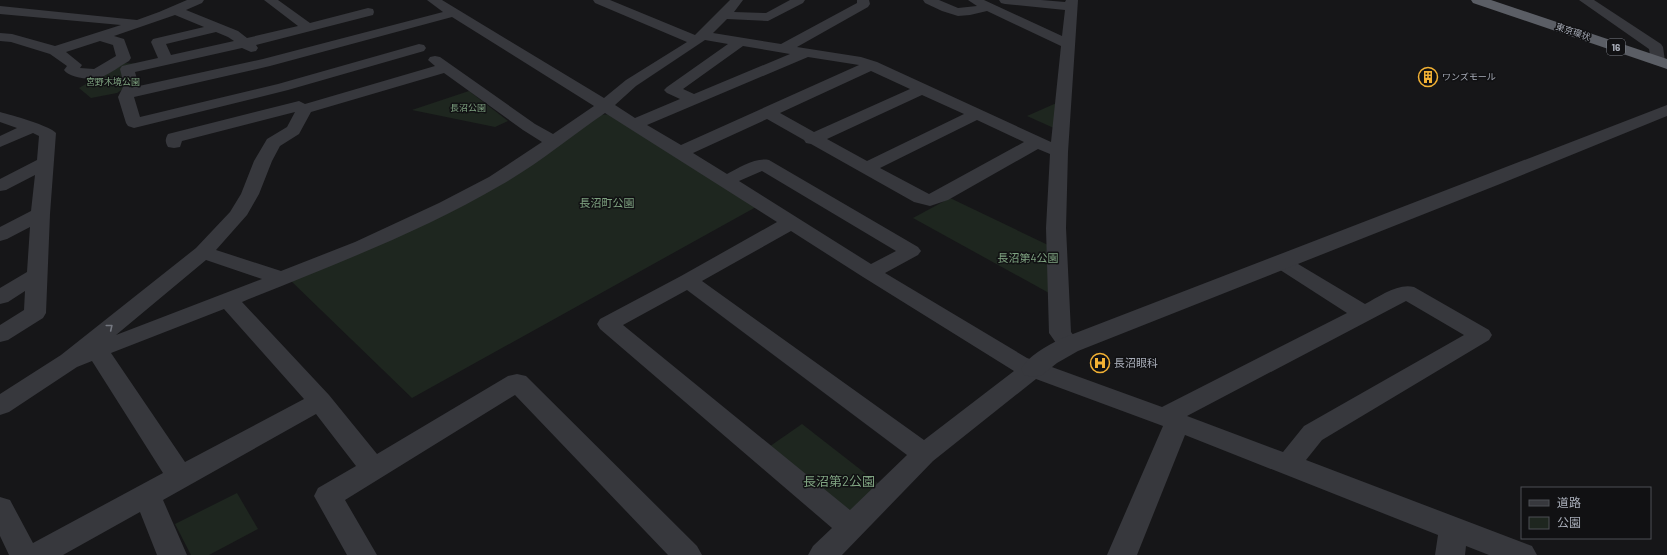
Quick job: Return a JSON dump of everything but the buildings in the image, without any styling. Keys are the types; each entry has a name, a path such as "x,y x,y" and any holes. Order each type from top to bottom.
{"highway":[{"name":"東京環状","path":"1478,0 1663,62"}],"street":[{"path":"270,0 308,27"},
{"path":"351,0 445,68 529,126 555,142"},
{"path":"599,0 700,38 740,42 854,59 872,65 1059,152"},
{"path":"69,361 228,300 362,246 446,207 495,181 555,142 604,106 631,83 700,38 731,4 768,16 799,0"},
{"path":"783,49 864,4 862,0"},
{"path":"929,0 954,13 964,13 989,7"},
{"path":"974,0 1069,45"},
{"path":"1005,0 1072,3 1059,152 1056,228 1060,333 1069,345"},
{"path":"1585,0 1656,47 1663,62"},
{"path":"55,51 141,22 174,5 196,1"},
{"path":"437,2 454,7 604,106 680,152 870,273 1019,364 1171,419 1288,464 1452,542 1522,555"},
{"path":"174,5 218,28 233,34 246,43 265,62 283,87 302,108"},
{"path":"129,93 265,62 392,29 454,7"},
{"path":"0,10 141,22"},
{"path":"368,12 246,43 127,69 132,85 126,97 134,123 283,87 419,48"},
{"path":"166,60 158,42 218,28"},
{"path":"0,37 12,38 55,51 74,65 71,70 74,72 97,74 124,58 119,42 100,36"},
{"path":"693,99 672,90 740,42"},
{"path":"634,124 807,52"},
{"path":"680,152 872,65"},
{"path":"174,143 174,138 302,108 445,68"},
{"path":"812,138 923,89"},
{"path":"0,406 69,361 203,252 237,215 250,194 263,161 273,143 293,130 302,108"},
{"path":"823,555 924,454 1048,357 1069,345 1493,180 1667,110"},
{"path":"768,113 921,198 930,200 941,196 1036,142"},
{"path":"867,168 977,114"},
{"path":"0,117 48,132 40,214 35,313 0,335"},
{"path":"0,142 32,127"},
{"path":"0,186 45,163"},
{"path":"725,181 763,164 910,251 870,273"},
{"path":"0,235 40,214"},
{"path":"790,223 688,281 608,324 851,527"},
{"path":"203,252 281,278"},
{"path":"1281,262 1363,313"},
{"path":"0,297 37,275"},
{"path":"688,281 924,454"},
{"path":"1122,555 1171,419 1363,313 1406,292 1481,335 1314,433 1288,464"},
{"path":"228,300 320,401 373,468"},
{"path":"97,350 180,477"},
{"path":"362,555 328,496 517,382 686,555"},
{"path":"37,555 320,401"},
{"path":"147,495 172,555"},
{"path":"0,508 24,555"}],"green space":[{"name":"宮野木境公園","path":"122,63 143,64 122,68 126,87 117,93 91,98 79,88"},
{"name":"長沼公園","path":"469,91 508,121 495,127 412,110"},
{"path":"1061,101 1056,129 1027,116"},
{"name":"長沼町公園","path":"610,114 756,207 412,398 290,280 438,216 600,115"},
{"name":"長沼第4公園","path":"950,198 1048,245 1049,293 913,218"},
{"name":"長沼第2公園","path":"802,424 879,484 851,511 766,449"},
{"path":"237,493 258,529 209,555 191,555 175,524"}],"place":[{"name":"ワンズモール","path":"1428,77"},
{"name":"長沼眼科","path":"1100,363"}]}
